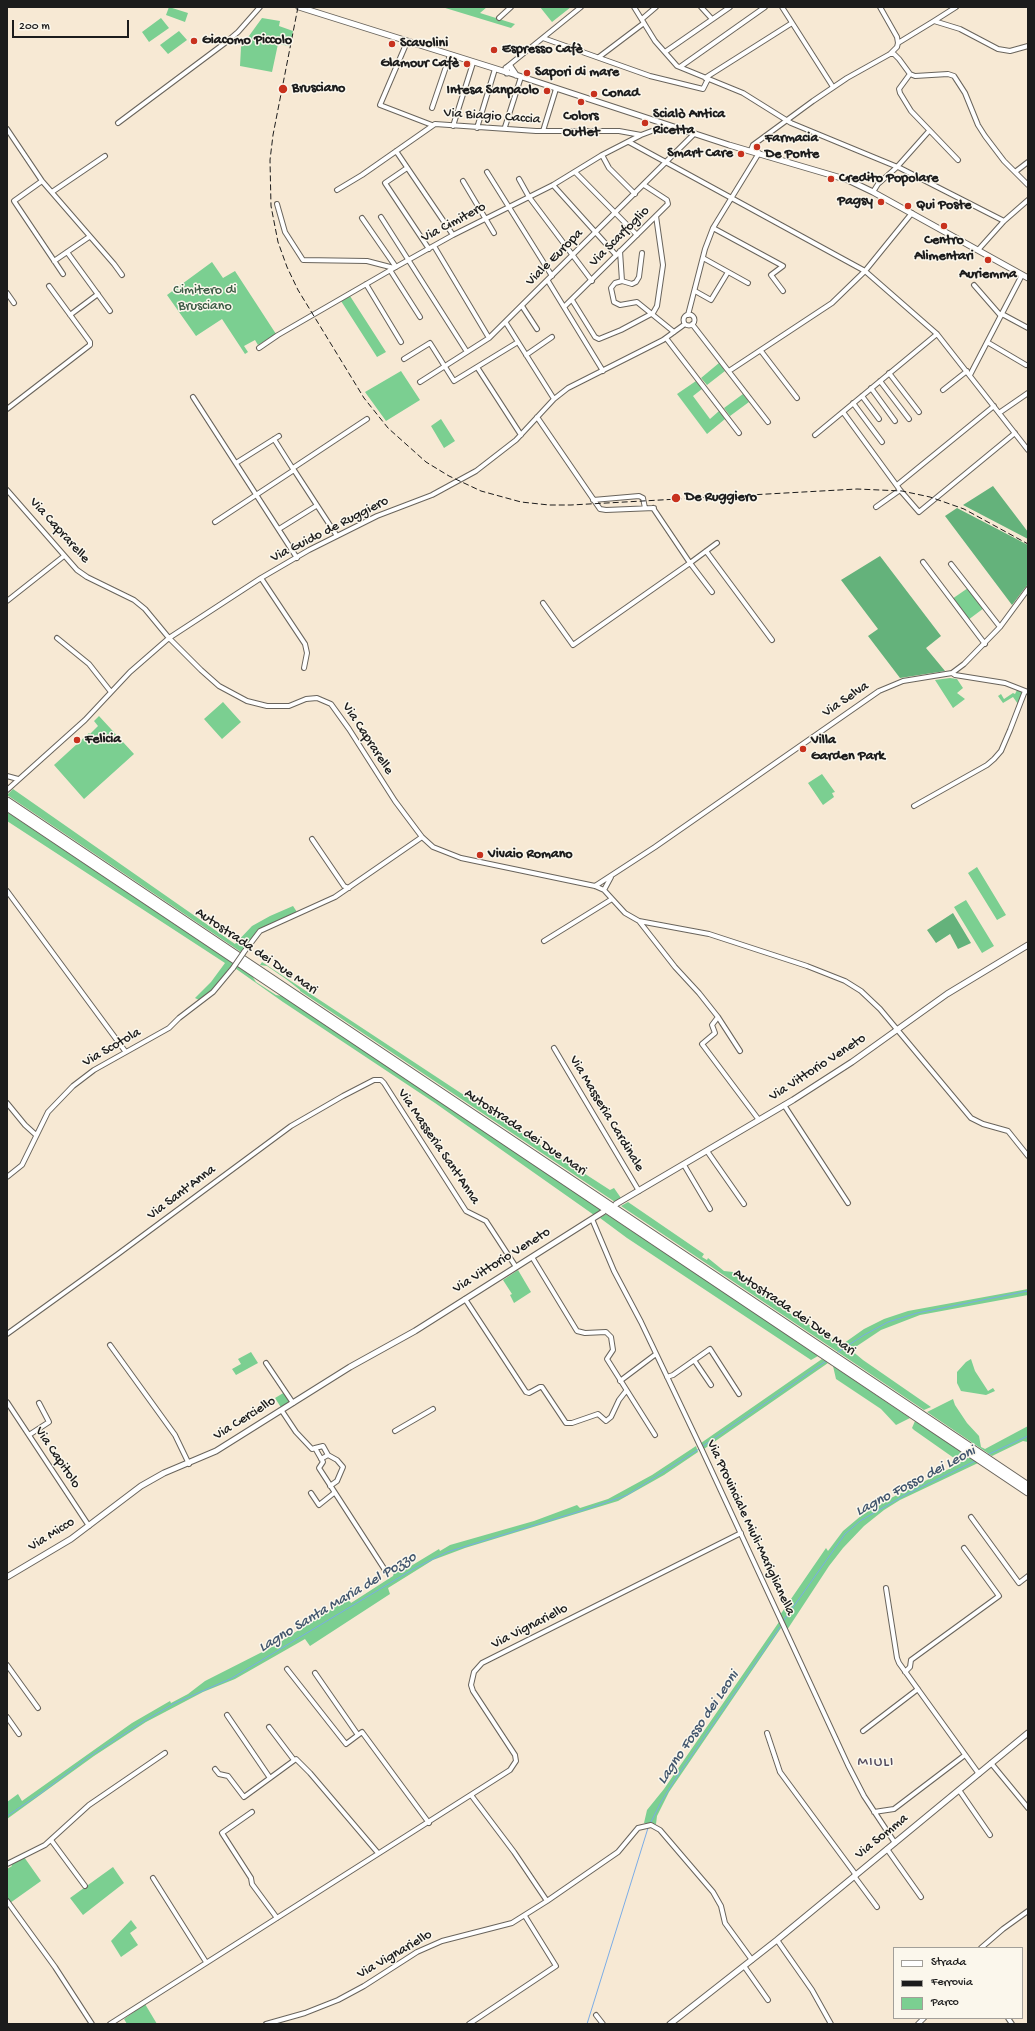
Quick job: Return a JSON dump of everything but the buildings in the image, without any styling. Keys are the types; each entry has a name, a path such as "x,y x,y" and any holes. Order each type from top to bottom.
{"highway":[{"name":"Autostrada dei Due Mari","path":"7,801 967,1448"},
{"name":"Autostrada dei Due Mari","path":"7,807 997,1468 1028,1486"},
{"name":"Autostrada dei Due Mari","path":"997,1468 1028,1492"}],"street":[{"path":"118,123 224,43 254,16 260,7"},
{"path":"299,7 473,63 495,69 509,70 519,76 556,90 694,134 848,180 912,213 1028,278"},
{"path":"499,18 511,7"},
{"path":"509,70 516,60 581,7"},
{"path":"634,7 664,52 680,67 743,93 786,120 856,151 897,167 1004,220"},
{"path":"599,57 643,21 656,7"},
{"path":"700,7 712,19"},
{"path":"664,52 730,7"},
{"path":"680,67 765,7"},
{"path":"782,7 833,87"},
{"path":"880,7 898,43"},
{"path":"751,150 753,145 833,87 890,54 897,47 898,43 956,7"},
{"path":"934,21 960,29 998,49 1010,51 1028,46"},
{"path":"543,38 650,76 703,89 707,78 792,23"},
{"path":"407,42 380,105 432,125"},
{"path":"890,54 894,54 910,74 915,76 948,74 954,76 965,92 978,125 985,136 1028,185"},
{"path":"432,108 450,55"},
{"path":"453,126 473,63"},
{"path":"477,128 495,69"},
{"path":"910,74 899,90 900,94 911,112 958,160"},
{"path":"505,127 519,76"},
{"path":"543,131 556,90"},
{"name":"Via Cimitero","path":"258,348 278,334 393,268 453,235 552,185 602,155 641,135 656,130 662,123"},
{"name":"Via Biagio Caccia","path":"337,190 362,175 432,125 543,131 608,130 641,135"},
{"path":"7,129 42,181 122,275"},
{"path":"873,192 883,179 897,167 929,131"},
{"name":"Viale Europa","path":"420,382 490,338 694,134"},
{"path":"629,142 865,271 937,334 1028,450"},
{"path":"396,151 453,235"},
{"path":"692,324 685,324 684,320 688,315 703,258 713,228 759,153"},
{"path":"602,155 610,168 635,194"},
{"path":"52,192 105,156"},
{"path":"1015,172 1028,162"},
{"path":"407,168 385,183 428,249"},
{"path":"486,172 552,276"},
{"path":"575,172 637,235"},
{"path":"519,179 529,197 592,281"},
{"path":"42,181 14,201 63,274"},
{"path":"463,181 494,232"},
{"path":"552,185 616,255"},
{"name":"Via Scarfoglio","path":"564,307 592,281 668,202 644,185"},
{"path":"978,250 1004,220 1028,200"},
{"path":"277,204 284,232 303,260 367,261 393,268"},
{"path":"729,371 832,303 865,271 912,213"},
{"path":"572,300 595,337 599,339 621,330 653,313 657,306 663,265 656,216"},
{"path":"381,217 467,352"},
{"path":"362,218 393,268 420,316"},
{"path":"713,228 783,266 771,275 782,291"},
{"path":"54,261 89,237"},
{"path":"434,246 490,338"},
{"path":"620,251 622,280"},
{"path":"67,252 110,311"},
{"path":"642,253 639,277 636,282 632,284 622,280 615,283 611,288 614,302 620,305 637,302 653,313 674,332"},
{"path":"703,258 748,283"},
{"path":"695,291 711,300 728,272"},
{"path":"970,375 1022,275"},
{"path":"548,281 603,371"},
{"path":"366,284 401,342"},
{"path":"974,285 1002,315 1028,328"},
{"path":"7,409 90,345 49,286"},
{"path":"7,293 14,303"},
{"path":"70,315 98,294"},
{"path":"522,306 537,329"},
{"path":"688,315 694,318 692,324"},
{"path":"506,323 554,399"},
{"name":"Via Guido de Ruggiero","path":"8,788 85,720 151,651 169,638 261,578 337,536 377,516 432,494 462,479 494,458 521,435 554,399 573,385 666,338 685,324"},
{"path":"692,324 768,422"},
{"path":"815,435 937,334"},
{"path":"526,355 552,337"},
{"path":"666,338 739,433"},
{"path":"404,359 430,343 454,381 518,342"},
{"path":"987,342 1026,365"},
{"path":"761,351 797,398"},
{"path":"477,367 521,435"},
{"path":"943,390 967,371"},
{"path":"889,373 919,412"},
{"path":"880,381 908,419"},
{"path":"871,388 895,421"},
{"path":"999,413 1028,393"},
{"path":"862,396 879,419"},
{"path":"193,397 297,558"},
{"path":"853,403 882,442"},
{"path":"897,485 994,406"},
{"path":"843,412 900,490 919,512 1015,433"},
{"path":"537,417 593,500 602,510 654,508 690,563 712,592"},
{"path":"214,522 367,419"},
{"path":"236,463 279,436"},
{"path":"274,439 337,536"},
{"name":"Via Caprarelle","path":"7,490 64,556 87,577 140,604 169,638 212,680 247,701 280,708 311,698 327,701 349,729 385,787 422,837 433,847 450,855 595,886 604,890"},
{"path":"876,507 900,490"},
{"path":"593,500 639,496 644,498 645,508"},
{"path":"279,530 316,506"},
{"path":"543,603 573,644 717,543"},
{"path":"706,551 772,640"},
{"path":"7,601 64,556"},
{"path":"923,562 985,644"},
{"path":"951,564 1000,627"},
{"path":"261,578 305,644 307,653 304,668"},
{"name":"Via Selva","path":"595,886 611,877 879,691 903,681 952,673 985,644 1000,627 1028,589"},
{"path":"57,638 89,664 111,692"},
{"path":"914,806 987,765 994,759 1001,751 1026,692 1005,683 955,676 952,673"},
{"path":"7,776 18,779"},
{"name":"Via Scotola","path":"7,1177 22,1165 48,1112 73,1086 94,1070 125,1051 169,1028 178,1018 213,992 260,931 335,897 422,837"},
{"path":"312,839 344,887 349,888"},
{"name":"Via Selva","path":"604,890 611,877"},
{"path":"604,890 625,913 639,921 709,934 837,977 870,999 971,1118 983,1124 1008,1131 1028,1156"},
{"path":"7,891 125,1051"},
{"path":"544,941 612,899"},
{"path":"639,921 718,1018 740,1052"},
{"name":"Via Vittorio Veneto","path":"616,1204 784,1105 897,1031 947,994 1028,945"},
{"path":"718,1018 712,1025 715,1033 702,1044 759,1120"},
{"name":"Via Masseria Cardinale","path":"554,1048 639,1191"},
{"name":"Via Masseria Sant'Anna","path":"377,1080 384,1083 466,1211 486,1221 516,1267"},
{"name":"Via Sant'Anna","path":"7,1334 291,1126 343,1096 377,1080"},
{"path":"7,1103 25,1125 36,1135"},
{"path":"784,1105 848,1203"},
{"path":"707,1151 744,1204"},
{"path":"684,1165 710,1209"},
{"name":"Via Vittorio Veneto","path":"415,1330 603,1212"},
{"name":"Via Provinciale Miuli-Mariglianella","path":"592,1219 614,1271 667,1377 814,1695 864,1796 895,1843"},
{"path":"532,1257 577,1331 585,1333 606,1332 611,1336 613,1350 607,1359 655,1435"},
{"path":"465,1299 526,1392 529,1393 542,1387 566,1423 572,1423 598,1414 606,1421 611,1417 618,1400 626,1391"},
{"name":"Via Cerciello","path":"89,1526 141,1486 164,1473 189,1464 216,1451 350,1367 415,1330"},
{"path":"110,1345 175,1435 189,1464"},
{"path":"667,1377 710,1349 739,1394"},
{"path":"620,1381 656,1354"},
{"path":"694,1360 711,1385"},
{"path":"266,1363 293,1403"},
{"name":"Via Capitolo","path":"7,1402 89,1526"},
{"path":"29,1435 49,1422 39,1403"},
{"path":"395,1431 433,1409"},
{"path":"282,1410 296,1432 312,1449 323,1446 328,1455 337,1460 343,1467 337,1481 330,1486"},
{"path":"315,1448 323,1462 319,1468 385,1570"},
{"path":"321,1459 328,1455"},
{"path":"311,1493 319,1506 334,1492"},
{"path":"971,1517 1019,1583 1028,1576"},
{"name":"Via Micco","path":"7,1577 89,1526"},
{"name":"Via Vignariello","path":"110,2024 378,1853 429,1823 510,1770 516,1761 515,1755 473,1691 472,1678 474,1672 482,1663 740,1533"},
{"path":"905,1672 910,1667 911,1660 999,1596 964,1548"},
{"path":"886,1588 897,1658 905,1672 979,1774"},
{"path":"7,1666 38,1708"},
{"path":"287,1669 346,1744 362,1732 429,1823"},
{"path":"315,1673 358,1735"},
{"path":"863,1731 918,1689"},
{"path":"227,1715 270,1778"},
{"path":"7,1717 18,1734"},
{"path":"269,1727 294,1760 296,1759 310,1773 378,1853"},
{"path":"766,1732 778,1769 877,1907"},
{"name":"Via Somma","path":"670,2024 777,1940 1028,1733"},
{"path":"7,1864 39,1850 89,1805 164,1753"},
{"path":"874,1812 894,1809 965,1755"},
{"path":"215,1769 219,1774 228,1776 244,1797 294,1760"},
{"path":"991,1763 1028,1808"},
{"path":"959,1790 990,1835"},
{"path":"471,1795 518,1858 547,1901"},
{"path":"252,1812 222,1834 251,1878 252,1884 277,1918"},
{"name":"Via Vignariello","path":"266,2024 305,2013 338,2000 364,1986 417,1952 442,1941 508,1925 525,1916 618,1852 635,1830 646,1825 651,1825 660,1830 719,1901 725,1923 752,1960"},
{"path":"51,1840 84,1886"},
{"path":"887,1850 921,1897"},
{"path":"153,1878 206,1962"},
{"path":"7,1901 57,1970 92,2024"},
{"path":"982,1947 1003,1928 1028,1911"},
{"path":"469,2024 556,1966 525,1916"},
{"path":"777,1940 812,1990 831,2024"},
{"path":"744,1966 768,2000"},
{"path":"596,2016 603,2024"}],"green space":[{"path":"169,7 188,13 185,22 166,15"},
{"path":"442,7 487,7 480,13 515,24 511,28"},
{"path":"540,7 571,7 552,22"},
{"path":"161,18 169,28 149,42 142,32"},
{"path":"262,18 280,21 279,26 293,31 290,46 278,44 272,72 240,66 241,47"},
{"path":"179,31 187,40 168,54 160,45"},
{"name":"Cimitero di Brusciano","path":"212,262 223,278 235,271 276,334 258,345 255,340 244,346 248,352 245,354 222,319 196,336 167,295"},
{"path":"350,296 386,352 377,357 341,301"},
{"path":"719,363 725,371 707,385 701,378"},
{"path":"401,371 420,400 386,421 365,392"},
{"path":"696,381 702,389 693,396 710,419 719,411 725,419 707,434 677,394"},
{"path":"743,394 749,402 730,416 724,408"},
{"path":"441,419 455,441 444,448 431,426"},
{"path":"993,486 1028,532 1028,539 963,505"},
{"path":"957,508 1028,545 1028,584 1012,605 945,516"},
{"path":"880,556 941,636 926,648 945,671 900,678 868,636 878,629 841,580"},
{"path":"968,588 984,608 968,620 952,599"},
{"path":"950,678 957,679 963,688 957,693 965,699 953,708 935,680"},
{"path":"1017,690 1022,692 1018,704 1013,697 1003,703 998,696 1001,694 1004,699 1013,693 1015,694"},
{"path":"223,702 241,722 222,739 204,719"},
{"path":"99,716 134,754 84,799 54,765 98,726 94,721"},
{"path":"822,774 835,792 832,793 834,797 823,805 808,783"},
{"path":"13,789 235,944 252,926 270,916 293,906 297,912 258,931 241,952 7,795"},
{"path":"7,812 252,976 256,982 276,995 282,996 601,1210 594,1215 435,1103 283,1002 232,966 212,990 199,1000 195,998 211,982 225,963 7,821"},
{"path":"977,867 1006,915 997,920 968,873"},
{"path":"966,900 994,946 982,953 954,907"},
{"path":"953,913 971,943 958,949 950,934 936,943 927,930"},
{"path":"262,962 610,1190 614,1188 621,1198 615,1202 300,991 267,966 260,965"},
{"path":"628,1202 704,1254 702,1257 707,1260 708,1258 724,1271 733,1272 790,1309 789,1313 830,1337 840,1346 864,1329 884,1319 908,1311 1028,1289 1028,1295 920,1315 881,1330 851,1350 931,1407 924,1410 621,1206"},
{"path":"606,1214 818,1356 811,1360 627,1238 600,1218"},
{"path":"518,1270 531,1292 514,1303 510,1295 512,1294 503,1280"},
{"path":"251,1352 258,1363 236,1375 232,1369 241,1364 238,1359"},
{"path":"822,1359 828,1363 704,1449 701,1443"},
{"path":"971,1359 975,1371 988,1391 993,1388 995,1391 986,1395 961,1391 957,1383 957,1372 966,1362"},
{"path":"833,1366 910,1418 896,1425 881,1409 836,1379"},
{"path":"285,1392 291,1402 282,1409 275,1398"},
{"path":"953,1399 955,1405 967,1423 979,1436 981,1447 985,1449 1028,1426 1028,1442 1023,1441 992,1456 927,1412"},
{"path":"915,1421 978,1463 900,1500 884,1510 864,1526 843,1548 829,1566 787,1630 780,1615 826,1548 828,1551 843,1531 862,1515 887,1500 961,1463 914,1430 912,1428"},
{"path":"696,1446 698,1452 664,1475 618,1501 465,1548 433,1560 388,1588 390,1594 310,1646 305,1639 235,1679 203,1692 146,1722 94,1756 7,1819 7,1802 18,1794 22,1801 132,1723 170,1701 171,1703 188,1694 205,1681 274,1646 348,1598 351,1603 393,1576 394,1573 406,1569 439,1549 440,1551 450,1545 534,1521 577,1505 580,1508 608,1499 652,1475"},
{"path":"779,1622 781,1628 669,1792 657,1816 656,1824 644,1823 647,1810 664,1789"},
{"path":"24,1857 41,1881 10,1903 7,1899 7,1869 12,1866 11,1864"},
{"path":"113,1867 124,1883 83,1915 70,1898"},
{"path":"131,1920 137,1928 130,1933 138,1945 121,1957 111,1941"},
{"path":"145,2004 157,2024 127,2024 124,2019"}],"waterway":[{"name":"Lagno Santa Maria del Pozzo","path":"838,1352 864,1335 888,1322 917,1313 1028,1291"},
{"name":"Lagno Santa Maria del Pozzo","path":"703,1446 826,1361"},
{"name":"Lagno Fosso dei Leoni","path":"987,1455 1028,1436"},
{"name":"Lagno Santa Maria del Pozzo","path":"7,1816 41,1793 87,1758 144,1721 173,1704 232,1678 415,1568 447,1552 587,1509 627,1495 699,1449"},
{"name":"Lagno Fosso dei Leoni","path":"784,1620 845,1534 860,1521 905,1495 975,1461"},
{"name":"Lagno Fosso dei Leoni","path":"651,1822 676,1778 780,1627"},
{"name":"Lagno Fosso dei Leoni","path":"587,2024 648,1828"}],"railway":[{"path":"298,7 273,135 270,160 271,206 278,242 287,267 298,290 364,398 388,428 426,462 449,476 481,491 521,502 549,505 857,489 902,491 930,497 964,509 1028,544"}],"place":[{"name":"Giacomo Piccolo","path":"194,41"},
{"name":"Scavolini","path":"392,44"},
{"name":"Espresso Cafè","path":"494,50"},
{"name":"Glamour Cafè","path":"467,64"},
{"name":"Sapori di mare","path":"527,73"},
{"name":"Brusciano","path":"283,89"},
{"name":"Intesa Sanpaolo","path":"547,91"},
{"name":"Conad","path":"594,94"},
{"name":"Colors Outlet","path":"581,102"},
{"name":"Scialò Antica Ricetta","path":"645,123"},
{"name":"Farmacia De Ponte","path":"757,147"},
{"name":"Smart Care","path":"741,154"},
{"name":"Credito Popolare","path":"831,179"},
{"name":"Pagsy","path":"881,202"},
{"name":"Qui Poste","path":"908,206"},
{"name":"Centro Alimentari","path":"944,226"},
{"name":"Auriemma","path":"988,260"},
{"name":"De Ruggiero","path":"676,498"},
{"name":"Felicia","path":"77,740"},
{"name":"Villa Garden Park","path":"803,749"},
{"name":"Vivaio Romano","path":"480,855"}],"district":[{"name":"MIULI","path":"876,1763"}]}
